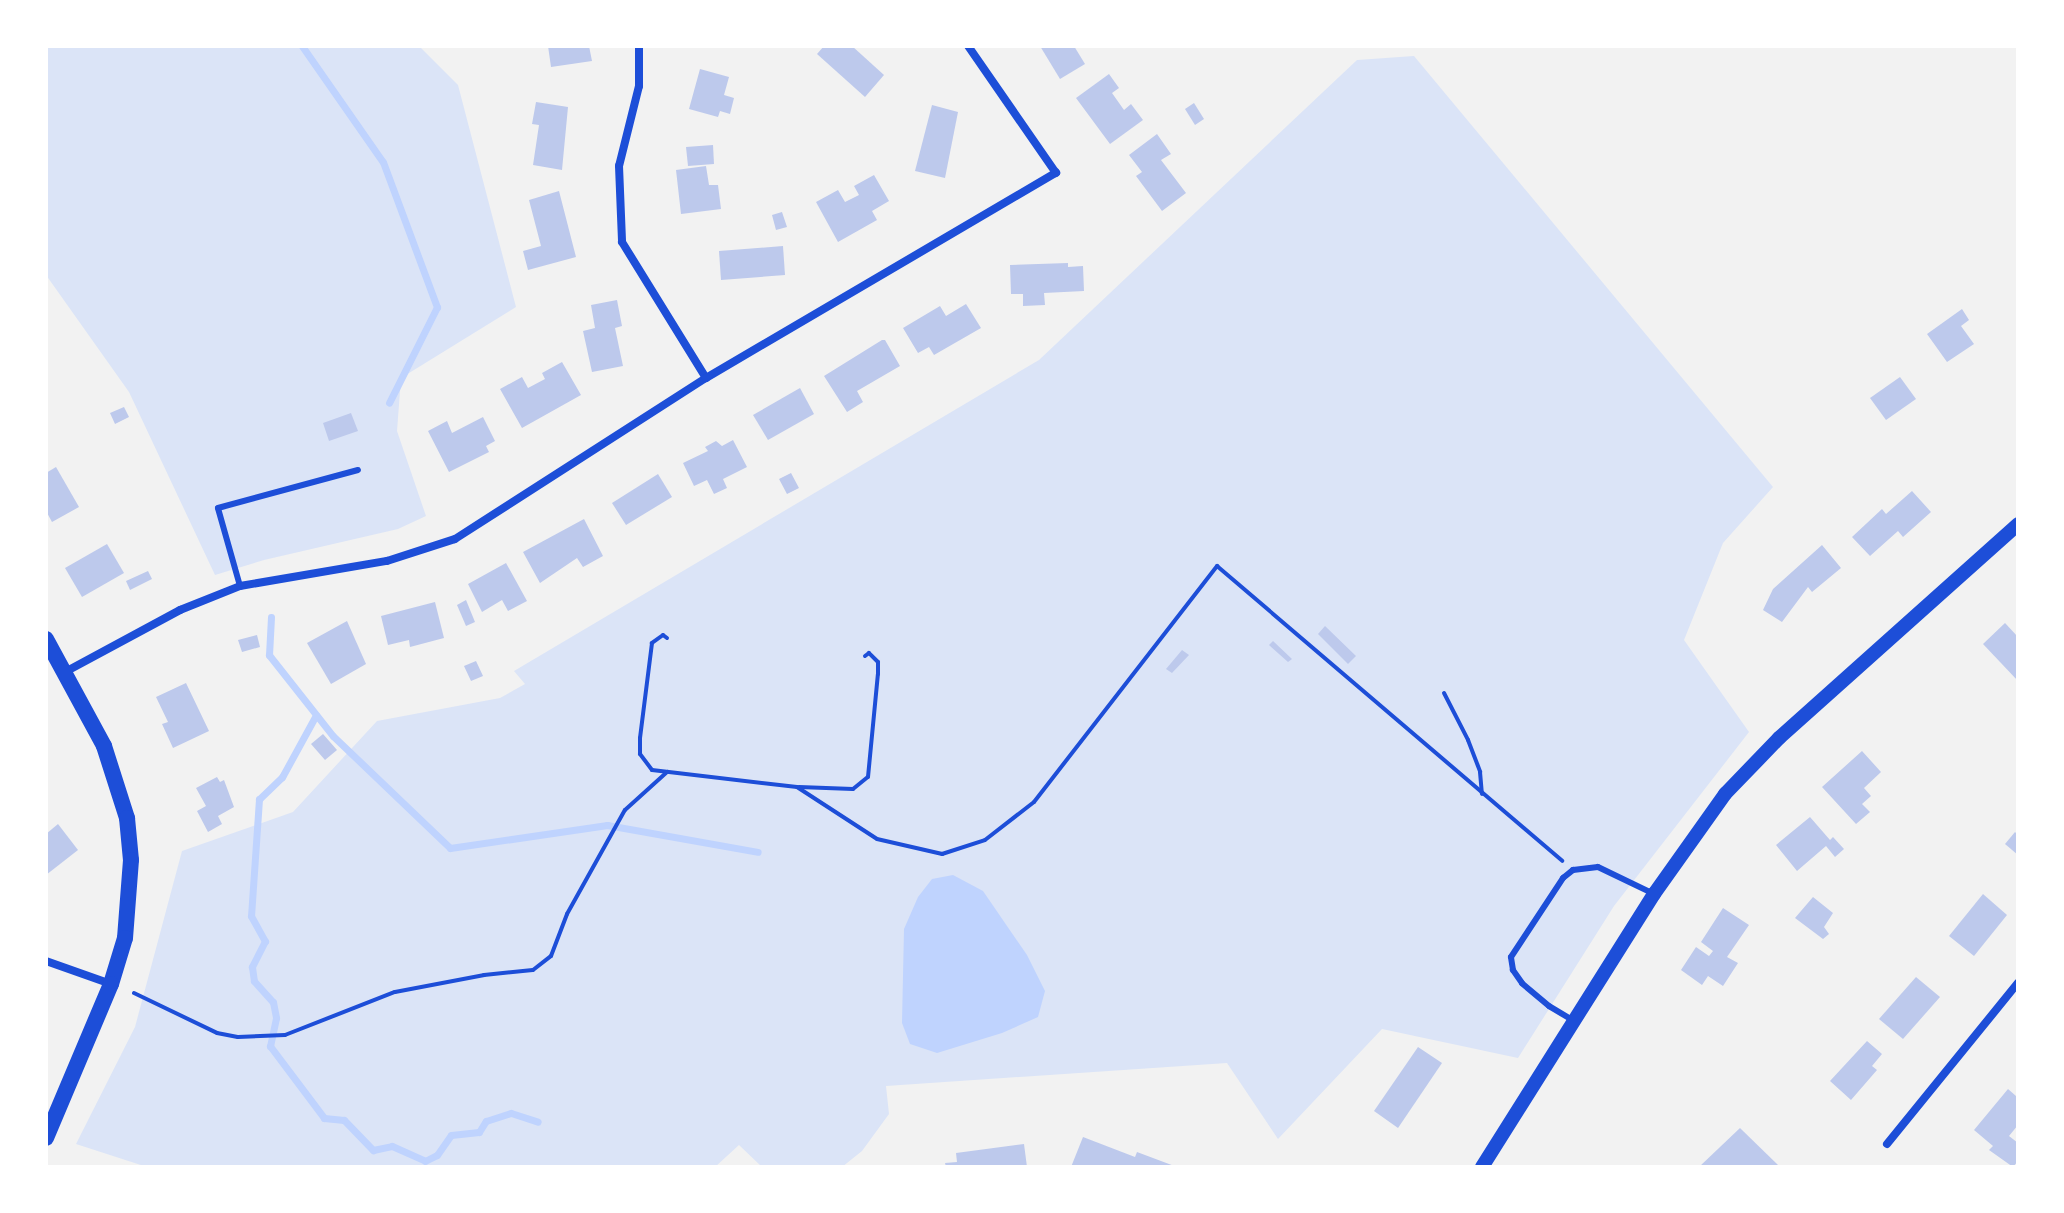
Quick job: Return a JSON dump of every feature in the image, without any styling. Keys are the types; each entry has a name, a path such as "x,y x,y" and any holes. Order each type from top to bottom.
{"main road":[{"path":"46,639 104,746 127,818 131,894 125,938 111,984 46,1138"}],"street":[{"path":"639,46 639,86 619,166 622,242 706,378"},
{"path":"65,672 180,610 240,586 387,561 455,539 706,378 1056,173 968,46"},
{"path":"1482,1167 1654,894 1725,794 1779,738 2018,524"},
{"path":"46,961 111,984"},
{"path":"1887,1144 2018,983"}],"lane":[{"path":"240,586 218,508 358,470"},
{"path":"1574,1021 1549,1006 1522,983 1513,970 1511,957 1563,878 1573,870 1598,867 1654,894"}],"path":[{"path":"797,787 877,839 942,854 985,840 1034,802 1217,566 1573,870"},
{"path":"667,638 663,635 652,643 640,754 652,770 797,787 853,789 868,777 878,662 869,653 865,656"},
{"path":"1444,693 1468,740 1480,772 1482,794"},
{"path":"134,993 217,1033 285,1035 395,992 484,975 533,970 551,956 573,902 606,850 625,810 668,771"}],"shaded area":[{"path":"46,46 419,46 458,85 516,307 401,378 397,431 426,516 398,529 264,560 215,575 129,392 46,275"},
{"path":"1414,56 1773,487 1723,543 1684,640 1749,732 1614,906 1518,1058 1382,1029 1278,1139 1227,1063 886,1086 889,1114 862,1151 842,1167 762,1167 739,1145 715,1167 147,1167 76,1144 135,1027 182,851 293,812 377,721 500,698 525,684 514,671 1039,360 1357,60"}],"water":[{"path":"953,875 983,891 1027,955 1045,991 1038,1017 1002,1033 937,1053 910,1044 902,1023 904,929 918,897 932,879"}],"building":[{"path":"548,46 589,46 592,61 551,67"},
{"path":"824,46 852,46 884,75 865,97 817,54"},
{"path":"1040,46 1074,46 1085,64 1060,79"},
{"path":"700,69 729,77 724,95 734,98 730,114 720,111 718,117 689,109"},
{"path":"1109,74 1119,88 1112,93 1124,110 1131,104 1143,120 1110,144 1076,98"},
{"path":"536,102 568,107 562,170 533,165 539,125 532,124"},
{"path":"1194,103 1204,119 1195,125 1185,109"},
{"path":"932,105 958,112 945,178 915,171"},
{"path":"1157,134 1171,154 1161,160 1186,193 1162,211 1136,176 1142,172 1129,155"},
{"path":"713,145 714,164 688,166 686,147"},
{"path":"706,166 709,185 718,185 721,209 681,214 676,170"},
{"path":"874,175 889,201 872,211 877,220 838,242 816,202 838,190 845,202 859,195 854,186"},
{"path":"559,191 576,257 528,270 523,251 541,246 529,200"},
{"path":"782,212 787,227 776,230 772,215"},
{"path":"783,246 785,275 721,280 719,251"},
{"path":"1068,263 1068,267 1083,266 1084,291 1044,293 1045,305 1023,306 1023,294 1011,294 1010,265"},
{"path":"617,300 622,326 615,328 623,366 592,372 583,331 595,328 591,305"},
{"path":"966,304 981,328 934,355 929,347 918,353 903,328 940,306 946,316"},
{"path":"1962,309 1969,320 1961,326 1974,344 1947,362 1927,334"},
{"path":"885,340 900,366 857,391 863,402 847,412 824,376"},
{"path":"562,362 581,395 522,428 500,389 522,377 528,388 545,379 542,373"},
{"path":"1900,377 1916,399 1886,420 1870,398"},
{"path":"800,388 814,414 768,440 753,415"},
{"path":"124,407 129,417 115,424 110,413"},
{"path":"351,413 358,431 329,441 323,423"},
{"path":"483,417 495,441 486,446 489,452 449,472 428,431 447,421 452,433"},
{"path":"733,440 747,467 723,479 727,488 714,494 707,480 694,486 683,463 708,451 705,447 716,441 722,446"},
{"path":"56,467 79,507 52,522 46,511 46,473"},
{"path":"791,473 799,488 787,494 779,479"},
{"path":"658,474 672,497 626,525 612,503"},
{"path":"1912,491 1931,512 1903,537 1898,531 1870,556 1852,537 1882,509 1886,514"},
{"path":"584,519 603,556 583,567 577,558 540,583 523,552"},
{"path":"107,544 124,573 82,597 65,568"},
{"path":"1822,545 1841,568 1812,592 1808,587 1782,622 1763,610 1773,589"},
{"path":"506,563 527,601 508,611 502,600 482,612 468,584"},
{"path":"148,571 152,579 130,590 126,581"},
{"path":"466,600 475,622 466,626 457,605"},
{"path":"435,602 444,638 410,647 409,640 388,645 381,616"},
{"path":"347,621 366,664 331,684 307,643"},
{"path":"2005,623 2018,637 2018,681 1983,644"},
{"path":"1325,626 1356,656 1348,664 1318,634"},
{"path":"257,635 260,647 242,652 238,640"},
{"path":"1273,641 1292,659 1288,662 1269,645"},
{"path":"1182,650 1189,655 1172,673 1166,669"},
{"path":"476,661 483,676 471,681 464,666"},
{"path":"186,683 209,731 173,748 162,724 168,722 156,697"},
{"path":"323,734 337,750 325,760 311,744"},
{"path":"1862,751 1881,772 1864,788 1871,796 1862,804 1870,812 1856,824 1822,787"},
{"path":"217,777 220,782 224,780 234,807 218,816 222,824 208,832 197,811 206,806 196,788"},
{"path":"1810,817 1830,840 1833,837 1844,849 1835,857 1826,846 1797,871 1776,845"},
{"path":"58,824 78,850 46,875 46,834"},
{"path":"2015,832 2018,835 2018,855 2005,844"},
{"path":"1983,894 2007,915 1974,956 1949,936"},
{"path":"1813,897 1833,913 1824,927 1829,934 1823,939 1795,918"},
{"path":"1723,908 1749,925 1727,957 1738,963 1723,986 1708,976 1702,985 1681,970 1696,947 1709,956 1713,951 1701,942"},
{"path":"1916,977 1940,997 1903,1039 1879,1019"},
{"path":"1867,1041 1882,1054 1872,1066 1877,1070 1851,1100 1830,1081"},
{"path":"1418,1047 1442,1063 1398,1128 1374,1111"},
{"path":"2008,1089 2016,1096 2018,1093 2018,1125 2009,1136 2018,1143 2018,1161 2013,1167 1989,1150 1993,1146 1974,1130"},
{"path":"1740,1128 1778,1165 1699,1167"},
{"path":"1083,1137 1135,1157 1137,1152 1177,1167 1071,1167"},
{"path":"1024,1144 1027,1167 946,1167 945,1163 957,1162 956,1153"}],"waterway":[{"path":"302,46 383,162 437,307 389,403"},
{"path":"271,617 269,655 333,736 450,848 607,825 758,852"},
{"path":"316,715 282,777 259,799 251,916 265,941 252,967 254,981 273,1002 276,1018 270,1046 324,1118 344,1120 373,1150 392,1146 425,1161 437,1155 451,1135 479,1132 486,1121 511,1113 538,1122"}]}
